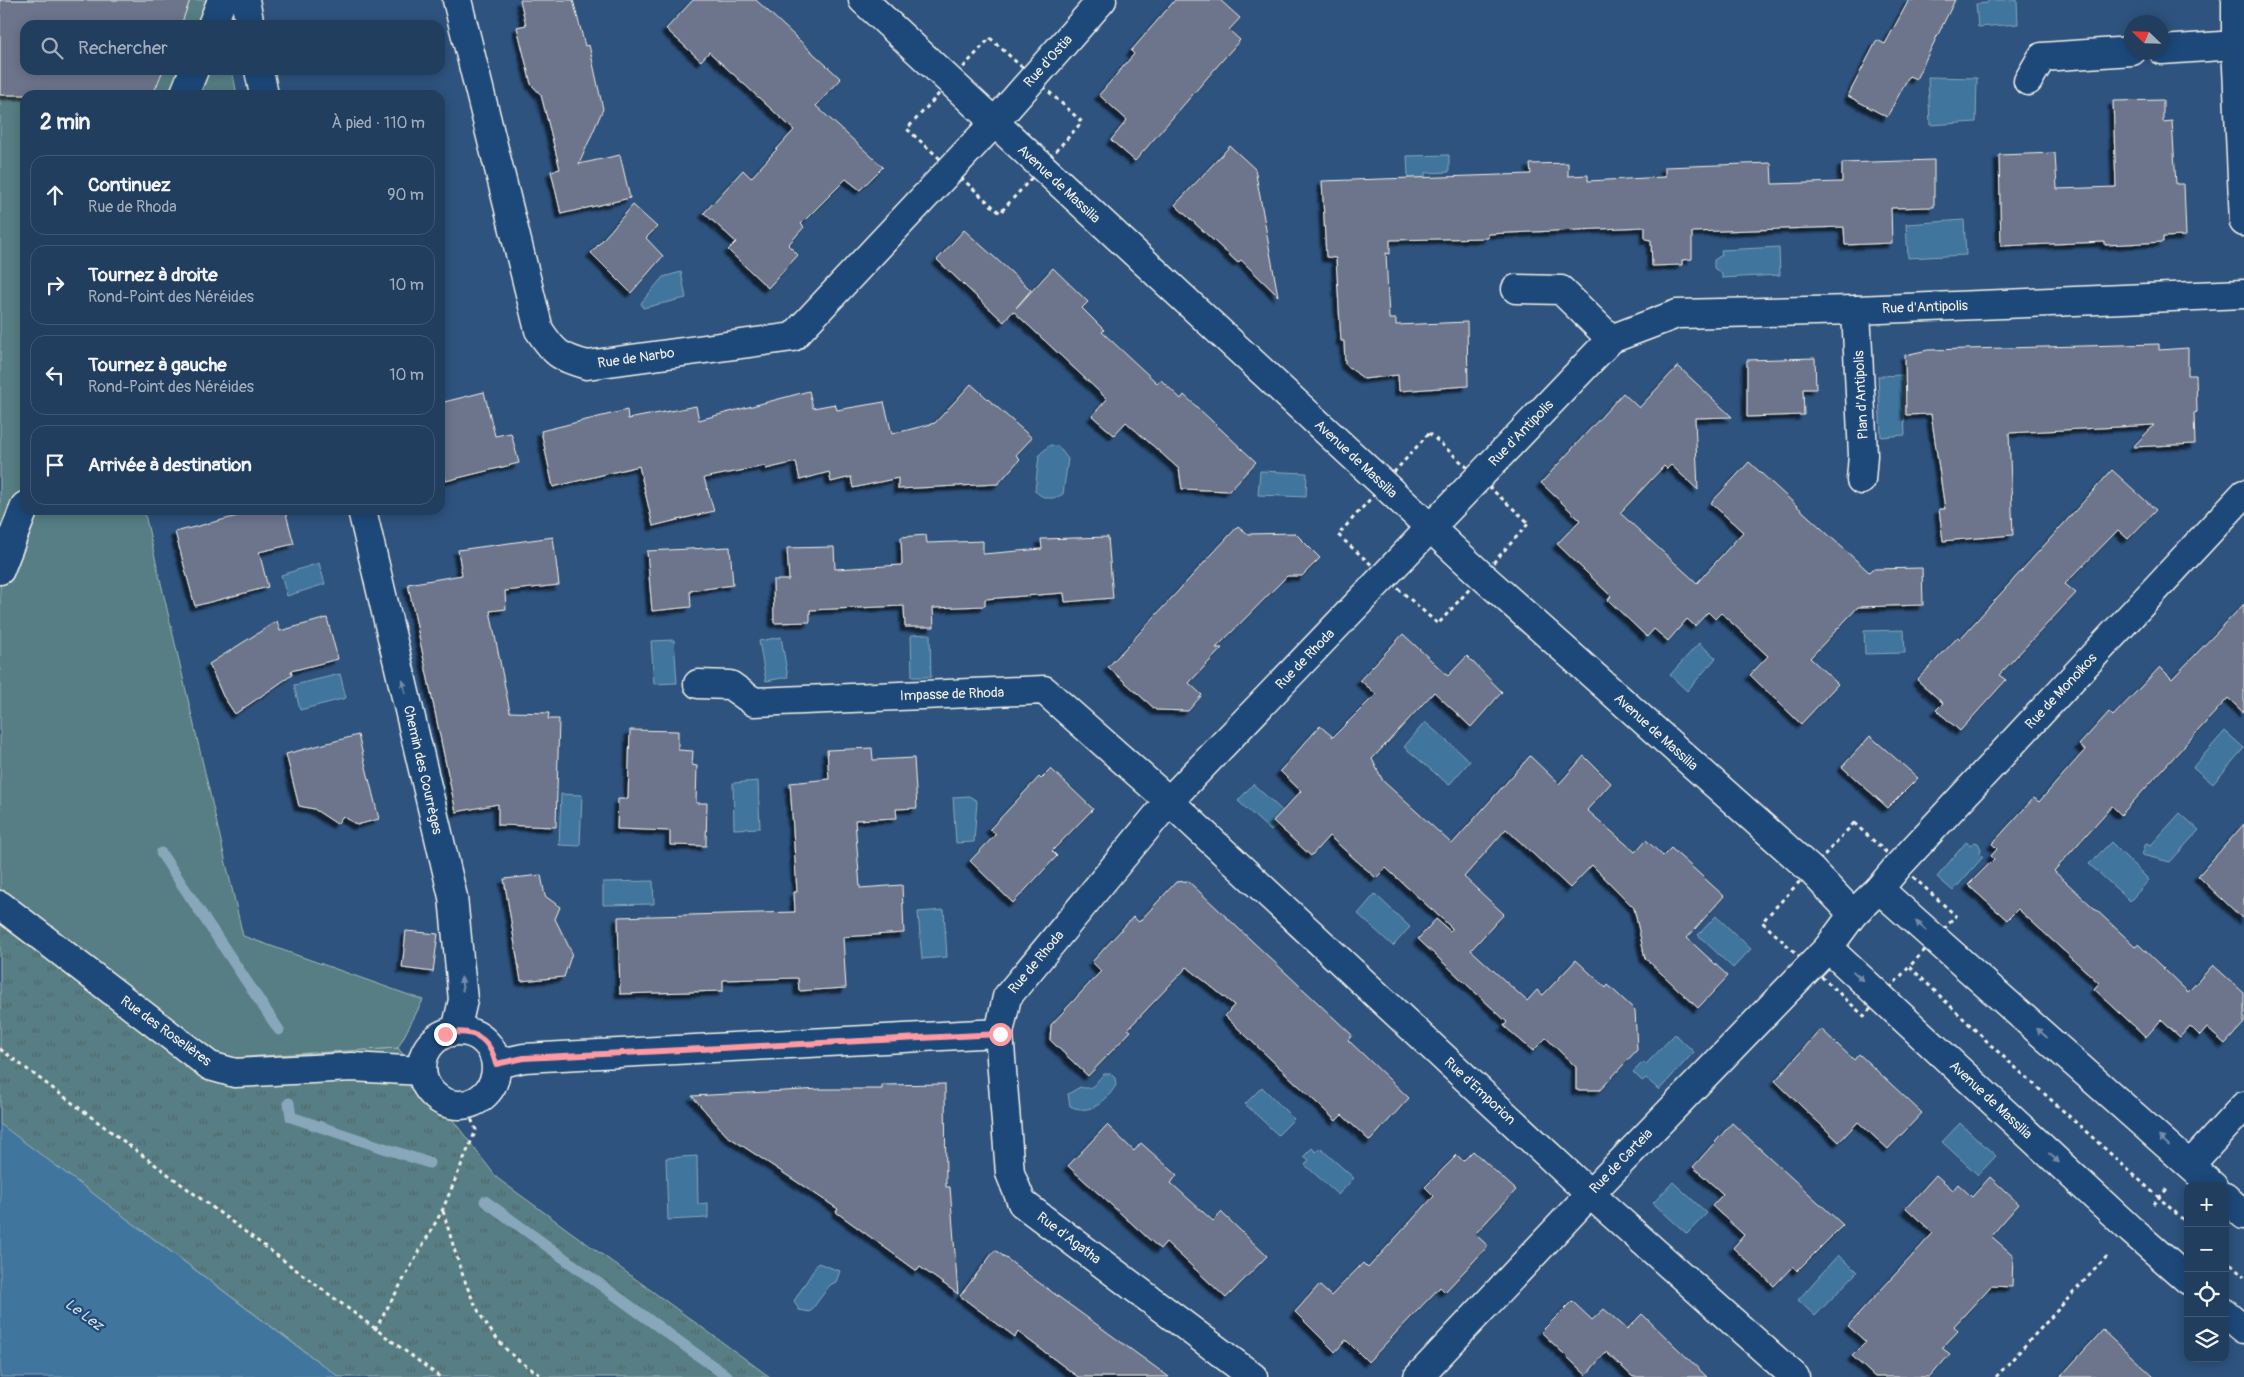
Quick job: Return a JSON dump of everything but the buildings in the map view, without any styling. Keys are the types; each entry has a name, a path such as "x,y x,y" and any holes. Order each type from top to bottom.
{"street":[{"path":"214,20 222,0"},
{"path":"245,0 249,20"},
{"name":"Rue de Narbo","path":"457,0 539,330 554,352 568,360 587,365 793,336 994,123"},
{"name":"Avenue de Massilia","path":"863,0 1430,528 1811,870 1853,914"},
{"name":"Rue d'Ostia","path":"994,123 1102,0"},
{"path":"2236,0 2236,45 2244,222"},
{"path":"2169,50 2236,45"},
{"path":"2028,81 2042,57 2124,52"},
{"path":"186,90 192,75"},
{"path":"260,75 263,90"},
{"path":"1516,289 1561,290 1611,339"},
{"name":"Rue d'Antipolis","path":"1430,528 1611,339 1677,314 1856,310 2244,294"},
{"name":"Plan d'Antipolis","path":"1856,310 1864,455 1861,480"},
{"name":"Rue de Monoikos","path":"1880,889 1899,865 2244,494"},
{"path":"0,570 21,515"},
{"name":"Chemin des Courrèges","path":"363,515 453,897 463,1000 456,1031"},
{"name":"Rue de Rhoda","path":"1000,1034 1007,997 1169,801 1430,528"},
{"name":"Impasse de Rhoda","path":"698,684 730,685 754,702 1044,690 1169,801"},
{"name":"Rue d'Emporion","path":"1169,801 1590,1194 1795,1377"},
{"path":"1828,948 1853,914 1880,889 2209,1182"},
{"name":"Rue des Roselières","path":"0,905 210,1066 235,1073 352,1067 422,1071"},
{"name":"Avenue de Massilia","path":"1828,948 2131,1230 2184,1276"},
{"name":"Rue de Carteia","path":"1418,1377 1590,1194 1828,948"},
{"path":"456,1031 468,1032 478,1036 494,1053 496,1064 496,1076 492,1086 476,1102 465,1105 453,1105 437,1098 425,1083 422,1071 427,1049 445,1034 456,1031"},
{"path":"496,1064 524,1058 1000,1034"},
{"name":"Rue d'Agatha","path":"1000,1034 1010,1173 1022,1203 1253,1377"},
{"path":"2190,1165 2244,1106"},
{"path":"2229,1201 2244,1215"},
{"path":"2229,1316 2244,1329"}],"path":[{"path":"1910,967 1995,1049 2184,1220"},
{"path":"0,1049 440,1377"},
{"path":"375,1330 442,1211 476,1130 465,1105"},
{"path":"1996,1377 2190,1165"},
{"path":"442,1211 467,1290 480,1317 510,1353 543,1377"},
{"path":"2229,1262 2244,1276"}],"green space":[{"path":"0,0 216,0 220,20 20,20 20,75 233,75 236,90 20,90 20,515 145,515 243,936 423,1000 398,1048 198,1061 0,907"},
{"path":"0,907 198,1061 398,1048 497,1178 770,1377 339,1377 0,1124"}],"water":[{"path":"1989,0 2017,0 2018,24 1978,27 1976,4 1987,3"},
{"path":"1928,77 1977,78 1976,122 1930,125"},
{"path":"1449,155 1449,172 1425,173 1426,197 1409,198 1407,156"},
{"path":"1964,220 1966,255 1908,258 1906,224"},
{"path":"1779,247 1780,275 1722,278 1722,274 1714,268 1714,260 1722,255 1721,250"},
{"path":"681,272 686,298 643,308 641,303 663,277"},
{"path":"1903,375 1905,435 1881,437 1878,376"},
{"path":"1050,445 1058,446 1068,459 1063,494 1049,498 1035,491 1039,455"},
{"path":"1260,471 1307,473 1306,497 1258,495"},
{"path":"319,563 325,584 287,596 281,575"},
{"path":"1904,630 1905,653 1865,654 1864,631"},
{"path":"930,634 931,677 912,677 911,635"},
{"path":"781,637 788,677 766,681 759,641"},
{"path":"674,640 677,683 654,684 651,641"},
{"path":"1699,643 1716,658 1687,691 1670,675"},
{"path":"340,674 346,698 300,710 294,685"},
{"path":"1425,722 1470,761 1449,785 1404,747"},
{"path":"2225,731 2244,748 2213,784 2193,767"},
{"path":"758,781 760,828 734,829 733,783"},
{"path":"1253,784 1287,815 1271,831 1238,801"},
{"path":"561,794 582,795 580,846 559,845"},
{"path":"969,796 977,801 974,842 956,843 953,797"},
{"path":"2180,813 2199,830 2170,862 2142,855 2146,843 2151,845"},
{"path":"1966,842 1970,845 1974,842 1978,843 1981,849 1980,854 1983,857 1953,891 1937,877"},
{"path":"2111,842 2149,880 2130,901 2089,864"},
{"path":"653,881 654,904 603,905 603,882"},
{"path":"1375,894 1410,927 1393,946 1358,914"},
{"path":"944,910 947,957 922,959 918,912"},
{"path":"1716,916 1751,949 1733,968 1698,935"},
{"path":"1675,1034 1694,1052 1659,1090 1646,1078 1642,1081 1633,1072 1643,1062 1646,1064"},
{"path":"1104,1074 1111,1074 1115,1078 1116,1085 1102,1102 1097,1106 1084,1109 1070,1106 1068,1094 1080,1087 1091,1087"},
{"path":"1262,1087 1294,1119 1278,1135 1245,1104"},
{"path":"1960,1123 1996,1156 1978,1175 1942,1142"},
{"name":"Le Lez","path":"0,1124 298,1347 339,1377 0,1377"},
{"path":"1312,1148 1316,1152 1320,1148 1354,1178 1338,1195 1305,1165 1309,1160 1304,1156"},
{"path":"697,1156 698,1204 708,1203 708,1218 668,1220 666,1158"},
{"path":"1673,1182 1707,1213 1687,1234 1653,1203"},
{"path":"1838,1255 1857,1272 1815,1316 1798,1300"},
{"path":"818,1263 840,1271 836,1282 830,1285 810,1312 799,1310 794,1301"}],"waterway":[{"path":"161,853 279,1030"},
{"path":"289,1103 291,1117 429,1163"},
{"path":"485,1201 728,1377"}],"route":[{"path":"445,1034 456,1031 468,1032 478,1036 494,1053 496,1064 524,1058 1000,1034"}]}
